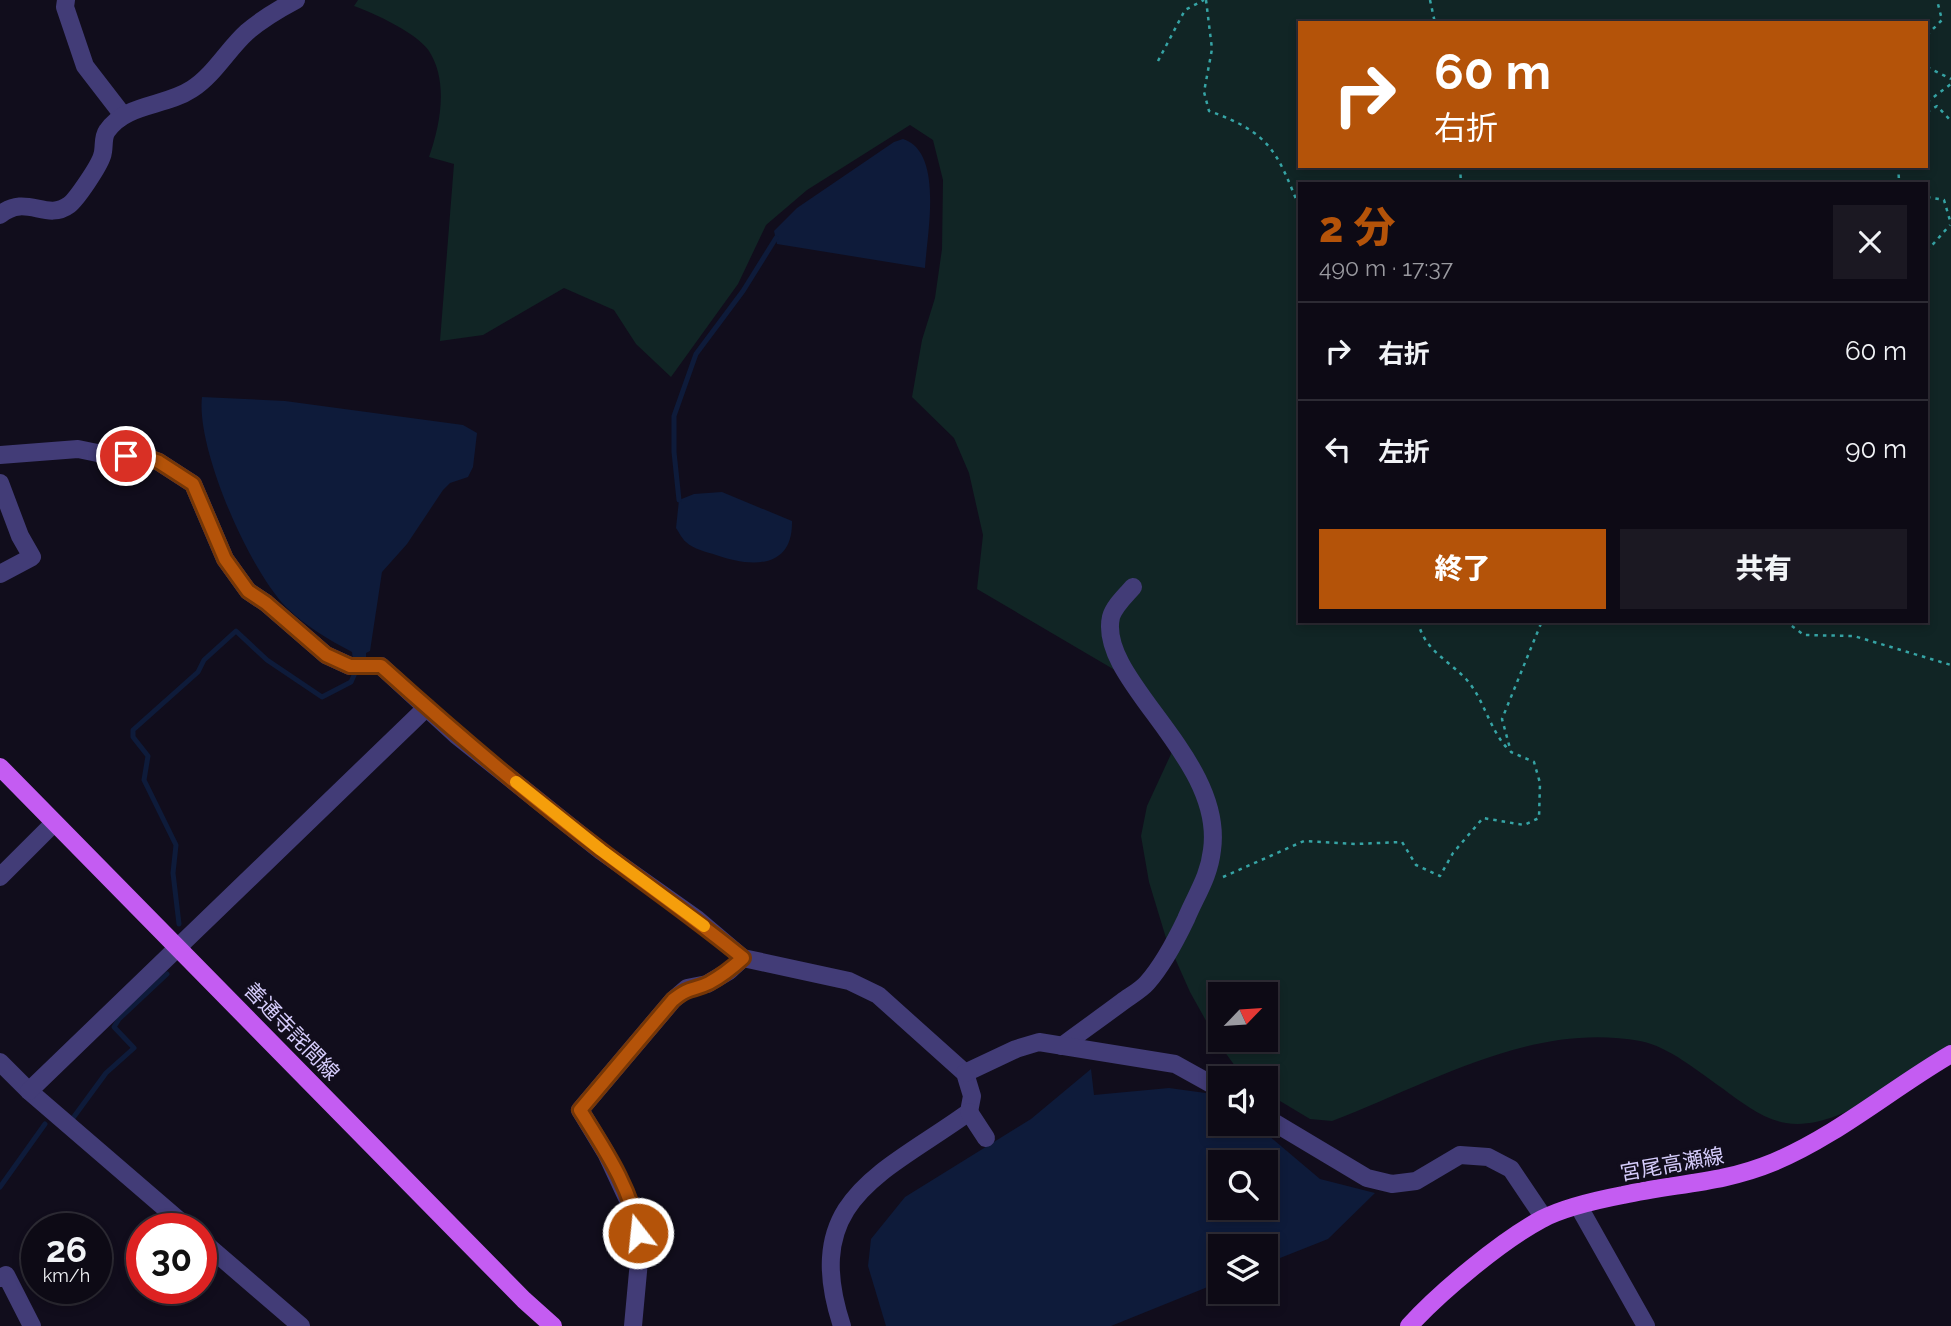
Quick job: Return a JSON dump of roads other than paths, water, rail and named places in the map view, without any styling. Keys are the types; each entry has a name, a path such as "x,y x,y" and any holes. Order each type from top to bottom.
{"main road":[{"name":"善通寺詫間線","path":"0,767 53,824 552,1326"},
{"name":"宮尾高瀬線","path":"1409,1326 1423,1311 1513,1237 1544,1218 1625,1194 1730,1178 1773,1163 1808,1147 1951,1054"}],"street":[{"path":"66,0 65,7 85,66 122,114"},
{"path":"0,215 9,207 26,205 50,212 69,205 102,157 105,133 122,114 162,103 192,89 247,32 275,11 296,0"},
{"path":"0,455 78,449 112,456 140,455 159,462 193,484 225,559 248,591 266,603 326,655 350,666 381,666 456,735 601,850 697,919 743,958 849,981 878,995 965,1073 972,1096 969,1112 986,1138"},
{"path":"0,483 20,536 32,557 0,574"},
{"path":"1062,1046 1147,983 1179,937 1204,885 1213,848 1210,814 1203,788 1163,722 1129,678 1111,641 1111,618 1114,610 1133,587"},
{"path":"29,1091 427,708"},
{"path":"0,877 53,824"},
{"path":"633,1326 640,1250 635,1215 606,1153 580,1110 673,1000 687,988 707,984 718,978 743,958"},
{"path":"965,1073 1016,1049 1039,1042 1175,1063 1208,1082"},
{"path":"0,1062 29,1091 171,1213"},
{"path":"842,1326 835,1305 830,1252 840,1216 863,1186 969,1112"},
{"path":"1278,1125 1367,1178 1392,1184 1416,1181 1460,1155 1488,1157 1511,1169 1544,1218"},
{"path":"1580,1207 1646,1326"},
{"path":"217,1254 301,1326"},
{"path":"0,1278 6,1275 32,1326"}],"water":[{"path":"903,139 916,147 924,160 929,177 930,216 925,268 777,244 774,231 797,208 894,142"},
{"path":"202,397 285,401 463,425 477,433 473,467 468,477 450,483 443,490 407,544 382,572 366,663 353,662 352,652 317,632 293,614 256,565 216,476 202,419"},
{"path":"722,492 792,521 785,549 767,561 742,562 700,550 685,541 676,528 679,500 694,494"},
{"path":"1091,1069 1094,1095 1169,1088 1208,1093 1208,1136 1269,1136 1320,1179 1375,1193 1328,1239 1278,1259 1278,1234 1208,1234 1208,1287 1111,1326 886,1326 868,1266 871,1239 905,1197 1031,1119"}],"waterway":[{"path":"679,500 674,452 674,416 696,354 743,291 776,238"},
{"path":"179,924 173,873 176,845 144,780 148,756 133,737 133,730 198,672 204,660 236,631 267,660 322,697 351,682 355,673"},
{"path":"73,1118 106,1073 134,1048 114,1027 119,1019 167,974"},
{"path":"0,1187 45,1124"}]}
